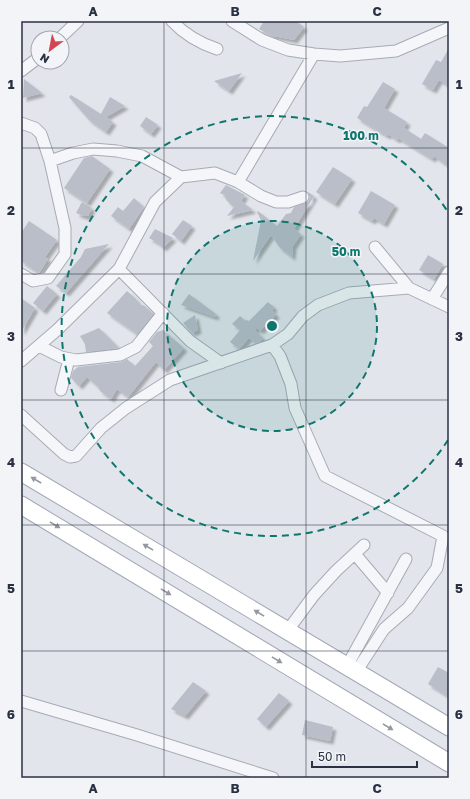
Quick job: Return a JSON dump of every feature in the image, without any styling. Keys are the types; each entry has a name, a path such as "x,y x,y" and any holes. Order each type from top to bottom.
{"main road":[{"path":"21,472 449,727"},
{"path":"21,505 449,763"}],"street":[{"path":"68,30 78,21"},
{"path":"172,21 189,36 199,42 217,49"},
{"path":"232,21 262,40 288,50 340,56 396,51 449,28"},
{"path":"238,182 314,54"},
{"path":"21,71 30,64"},
{"path":"21,123 35,128 42,134 50,161 65,228 64,254 48,278 33,281 21,274"},
{"path":"50,161 73,153 93,149 116,150 142,156 181,177 215,173 238,182 261,196 276,202 288,202 303,197"},
{"path":"21,361 39,346 119,269 155,202 181,177"},
{"path":"375,247 409,288 449,307"},
{"path":"119,269 190,341 221,362"},
{"path":"432,299 449,272"},
{"path":"21,415 64,454 70,457 76,456 101,428 126,408 170,380 272,345 288,334 304,316 318,305 349,293 409,288"},
{"path":"39,346 69,359 84,360 112,357 128,352 136,346 164,313"},
{"path":"272,345 280,356 291,384 295,408 325,476 443,536 437,568 408,608 384,630 352,669"},
{"path":"61,390 69,359"},
{"path":"288,630 314,595 336,571 364,545"},
{"path":"355,554 388,593"},
{"path":"352,669 406,559"},
{"path":"21,701 138,735 273,778"}],"building":[{"path":"264,21 296,21 304,27 294,40 274,37 259,29"},
{"path":"449,48 449,86 439,80 433,90 422,84 436,60 441,62"},
{"path":"242,73 229,91 214,81"},
{"path":"24,79 42,93 23,98"},
{"path":"383,82 395,89 384,108 407,122 404,128 421,139 425,133 449,148 449,167 434,156 432,159 398,138 397,140 388,134 387,136 357,118 364,106 367,107"},
{"path":"71,95 101,114 110,97 125,106 106,117 113,122 106,132 89,120 69,97"},
{"path":"146,117 158,125 151,134 140,126"},
{"path":"92,156 110,169 87,203 64,188 84,158"},
{"path":"333,167 352,179 335,204 316,192"},
{"path":"226,185 245,195 241,201 253,210 227,216 234,207 226,200 226,196 220,193"},
{"path":"371,191 395,205 384,224 374,218 372,221 358,213"},
{"path":"308,192 314,196 294,229 301,234 293,246 292,257 280,248 271,235 253,261 261,220 257,212 258,211 277,226 286,214 291,213 294,207 308,202 310,198"},
{"path":"134,198 144,207 129,229 111,216 118,207 123,211"},
{"path":"82,202 92,208 88,216 83,216 76,213"},
{"path":"183,220 192,226 181,241 172,234"},
{"path":"29,221 57,240 45,257 48,259 39,273 21,261 21,233"},
{"path":"155,229 173,238 163,248 149,238"},
{"path":"109,244 66,293 56,286 81,257 85,249"},
{"path":"428,255 443,264 434,279 419,270"},
{"path":"47,286 57,294 43,311 33,303"},
{"path":"127,291 139,304 145,306 152,313 152,316 137,334 107,313"},
{"path":"189,294 216,314 215,317 181,305"},
{"path":"21,298 35,308 21,332"},
{"path":"268,302 274,307 272,310 276,315 260,331 257,328 255,330 263,338 260,342 255,343 249,338 239,349 230,342 240,330 232,324 240,316 246,321 249,321"},
{"path":"195,315 198,330 192,333 183,323"},
{"path":"99,328 119,348 86,352 85,344 80,336"},
{"path":"163,330 184,348 164,370 156,362 128,397 117,389 111,399 100,391 99,388 87,377 79,386 71,378 73,371 78,367 121,362 127,359 135,366 153,346 149,342 157,332"},
{"path":"438,667 449,673 449,697 428,684"},
{"path":"193,682 206,691 185,716 171,709"},
{"path":"279,693 289,701 266,727 257,719"},
{"path":"305,720 333,727 330,741 302,735"}]}
